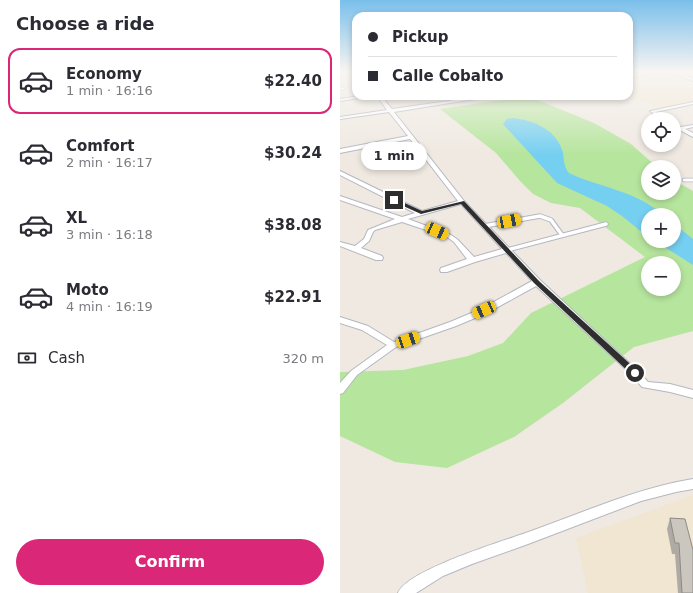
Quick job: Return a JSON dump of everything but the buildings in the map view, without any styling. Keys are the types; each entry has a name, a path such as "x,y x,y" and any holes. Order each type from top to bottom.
{"street":[{"path":"382,100 462,202 484,226 537,282 635,373 645,385 670,388 693,394"},
{"path":"340,118 465,100"},
{"path":"654,112 652,111 693,103"},
{"path":"681,128 693,126"},
{"path":"681,129 693,135"},
{"path":"340,151 411,137"},
{"path":"340,173 421,213"},
{"path":"340,198 437,231 453,238 472,260"},
{"path":"356,249 367,240 370,230 400,219 462,202"},
{"path":"340,244 378,258"},
{"path":"444,270 508,250"},
{"path":"340,390 354,373 393,345 453,324 511,297 537,282"},
{"path":"340,320 365,328 393,345"},
{"path":"405,593 439,571 460,561 499,549 640,497 672,487 693,484"}],"lane":[{"path":"684,180 693,180"},
{"path":"484,226 540,216 551,220 562,235"},
{"path":"508,250 606,224"}],"shaded area":[{"path":"641,100 693,100 693,102 656,108"},
{"path":"693,495 693,593 588,593 576,538"}],"green space":[{"path":"501,100 538,100 594,123 631,144 649,160 641,160 641,200 681,200 681,184 693,191 693,331 634,347 563,403 514,437 447,468 395,462 340,436 340,372 403,370 468,356 503,343 531,313 641,259 641,296 681,296 681,256 644,256 580,208 551,203 533,194 496,153 440,109"}],"water":[{"path":"507,119 522,119 537,124 556,138 563,153 565,166 569,173 630,195 642,200 654,208 641,208 641,231 607,206 557,183 503,124"},
{"path":"681,230 693,239 693,265 681,256 666,248 681,248"}],"route":[{"path":"394,200 421,213 462,202 537,282 635,373"}]}
